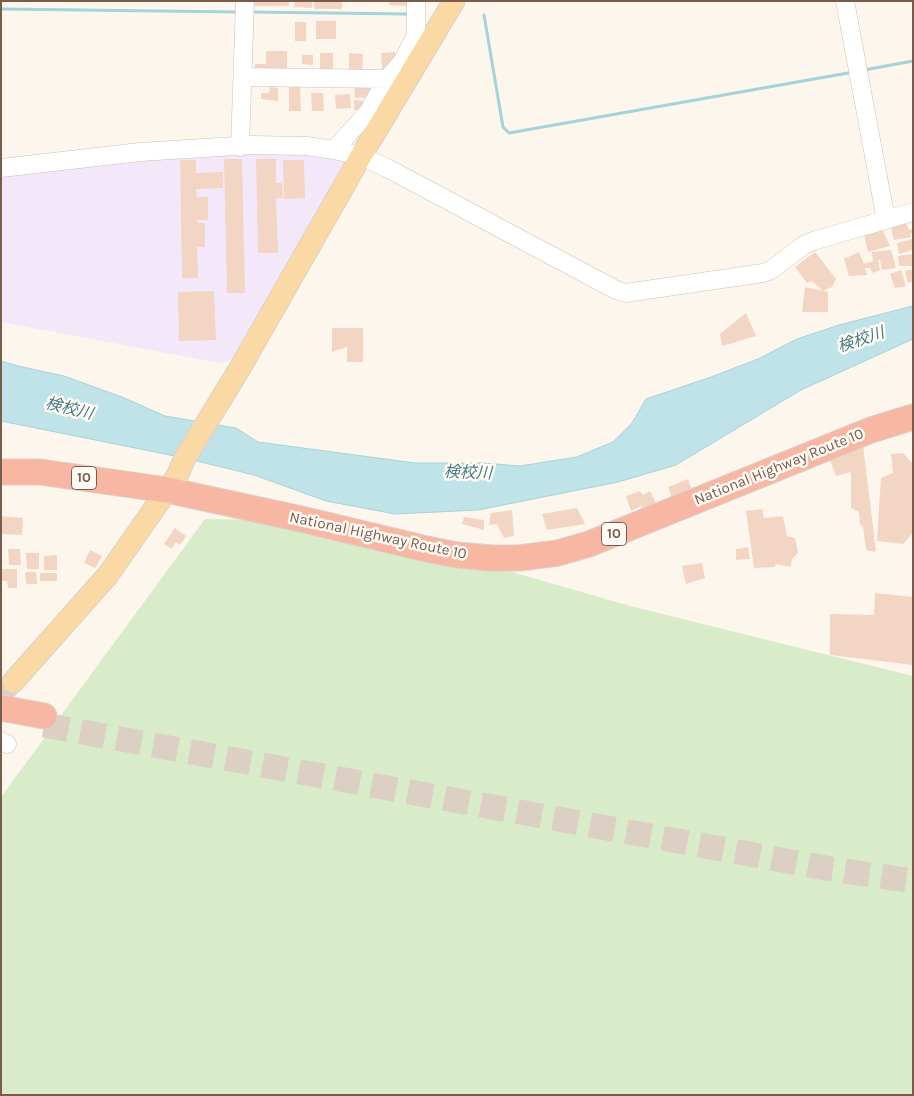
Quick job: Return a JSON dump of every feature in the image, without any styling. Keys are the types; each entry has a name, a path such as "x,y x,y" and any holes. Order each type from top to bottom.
{"highway":[{"name":"National Highway Route 10","path":"1,472 40,472 172,483 301,519 422,548 457,555 519,558 558,552 589,544 872,430 913,417"},
{"path":"1,708 44,720 1,718"}],"main road":[{"path":"14,682 108,575 172,483 361,156 454,1"}],"street":[{"path":"240,147 245,1"},
{"path":"334,150 368,112 387,79 402,62 416,36 416,1"},
{"path":"845,1 886,220"},
{"path":"243,77 387,79"},
{"path":"1,168 140,152 251,145 307,146 334,150 361,156 389,169 616,290 626,293 763,273 771,270 804,245 813,241 913,212"}],"shaded area":[{"path":"296,153 347,157 234,359 220,363 1,322 1,173 197,155"}],"green space":[{"path":"205,519 263,520 443,552 630,606 913,676 913,1095 1,1095 1,797"}],"water":[{"name":"検校川","path":"913,306 913,339 801,390 676,465 618,482 478,510 395,514 326,501 254,475 185,458 1,421 1,361 64,376 122,397 165,416 236,428 258,442 415,463 483,463 520,466 577,457 613,442 632,423 646,399 758,359 797,339 839,325"}],"building":[{"path":"252,1 289,1 289,6 252,6"},
{"path":"295,1 312,1 312,8 294,7"},
{"path":"314,1 342,1 342,9 314,9"},
{"path":"389,1 408,1 408,6 389,5"},
{"path":"316,21 336,21 336,39 316,39"},
{"path":"295,22 306,22 306,41 295,41"},
{"path":"266,51 287,51 287,73 255,74 255,64 266,64"},
{"path":"395,52 395,69 382,70 381,53"},
{"path":"320,53 333,53 333,72 320,72"},
{"path":"349,53 363,54 362,74 349,73"},
{"path":"302,55 313,55 313,65 302,64"},
{"path":"377,84 377,89 369,90 370,97 355,98 354,85"},
{"path":"270,87 278,88 278,101 261,99 261,93 269,93"},
{"path":"289,87 300,87 301,111 289,111"},
{"path":"311,93 323,93 324,111 312,111"},
{"path":"350,94 351,108 336,109 335,95"},
{"path":"354,100 365,101 365,110 354,110"},
{"path":"224,159 242,159 245,293 227,293"},
{"path":"256,159 276,159 276,183 282,183 283,198 276,198 278,253 258,253"},
{"path":"180,160 196,160 196,173 223,172 223,188 196,189 197,197 208,197 208,220 197,220 197,223 205,223 205,247 197,247 198,278 182,278"},
{"path":"283,160 304,160 305,198 284,199"},
{"path":"906,222 909,230 913,229 913,233 910,234 911,237 894,240 891,228"},
{"path":"881,227 890,246 868,252 864,234"},
{"path":"912,239 913,250 899,254 897,243"},
{"path":"891,250 896,268 882,270 880,260 878,260 880,270 873,273 870,268 865,268 867,275 849,276 844,259 859,252 864,264 873,261 872,252"},
{"path":"815,252 836,279 832,287 823,291 812,281 807,283 795,267"},
{"path":"913,254 913,266 899,266 898,256"},
{"path":"913,269 913,282 908,283 905,271"},
{"path":"901,270 906,286 895,288 890,274"},
{"path":"805,287 828,292 828,312 802,312"},
{"path":"214,291 216,340 179,341 178,292"},
{"path":"746,313 756,336 722,346 720,334"},
{"path":"332,328 363,328 363,362 347,362 347,347 332,352"},
{"path":"863,445 876,552 866,550 859,512 851,508 851,472 836,476 830,460"},
{"path":"903,453 913,464 913,533 903,544 877,541 881,478 893,473 891,454"},
{"path":"688,479 692,490 672,498 668,487"},
{"path":"640,491 643,495 650,491 656,503 643,510 641,506 631,511 626,496"},
{"path":"577,508 585,524 547,530 542,514"},
{"path":"762,509 764,518 783,516 787,536 795,538 798,553 792,559 791,567 776,564 774,567 754,568 746,511"},
{"path":"512,510 514,536 504,538 497,524 489,525 491,513"},
{"path":"1,516 23,518 22,535 1,534"},
{"path":"464,517 484,520 484,530 462,524"},
{"path":"175,528 186,536 180,545 176,542 172,549 164,544"},
{"path":"748,547 750,559 736,560 736,549"},
{"path":"8,549 20,549 21,565 9,565"},
{"path":"90,550 102,556 95,568 84,563"},
{"path":"26,553 39,553 39,569 27,569"},
{"path":"57,555 57,570 44,570 44,556"},
{"path":"702,563 705,578 686,584 682,566"},
{"path":"1,569 17,569 17,588 8,588 7,581 1,581"},
{"path":"25,572 36,572 37,584 26,584"},
{"path":"40,573 57,573 57,581 40,581"},
{"path":"875,593 913,597 913,665 830,655 830,614 874,615"}],"waterway":[{"path":"1,9 238,12"},
{"path":"250,12 407,14"},
{"path":"484,15 503,127 509,133 848,73"},
{"path":"864,70 913,61"}],"tunnel":[{"path":"1,696 13,682"},
{"path":"44,725 831,869 913,881"}]}
